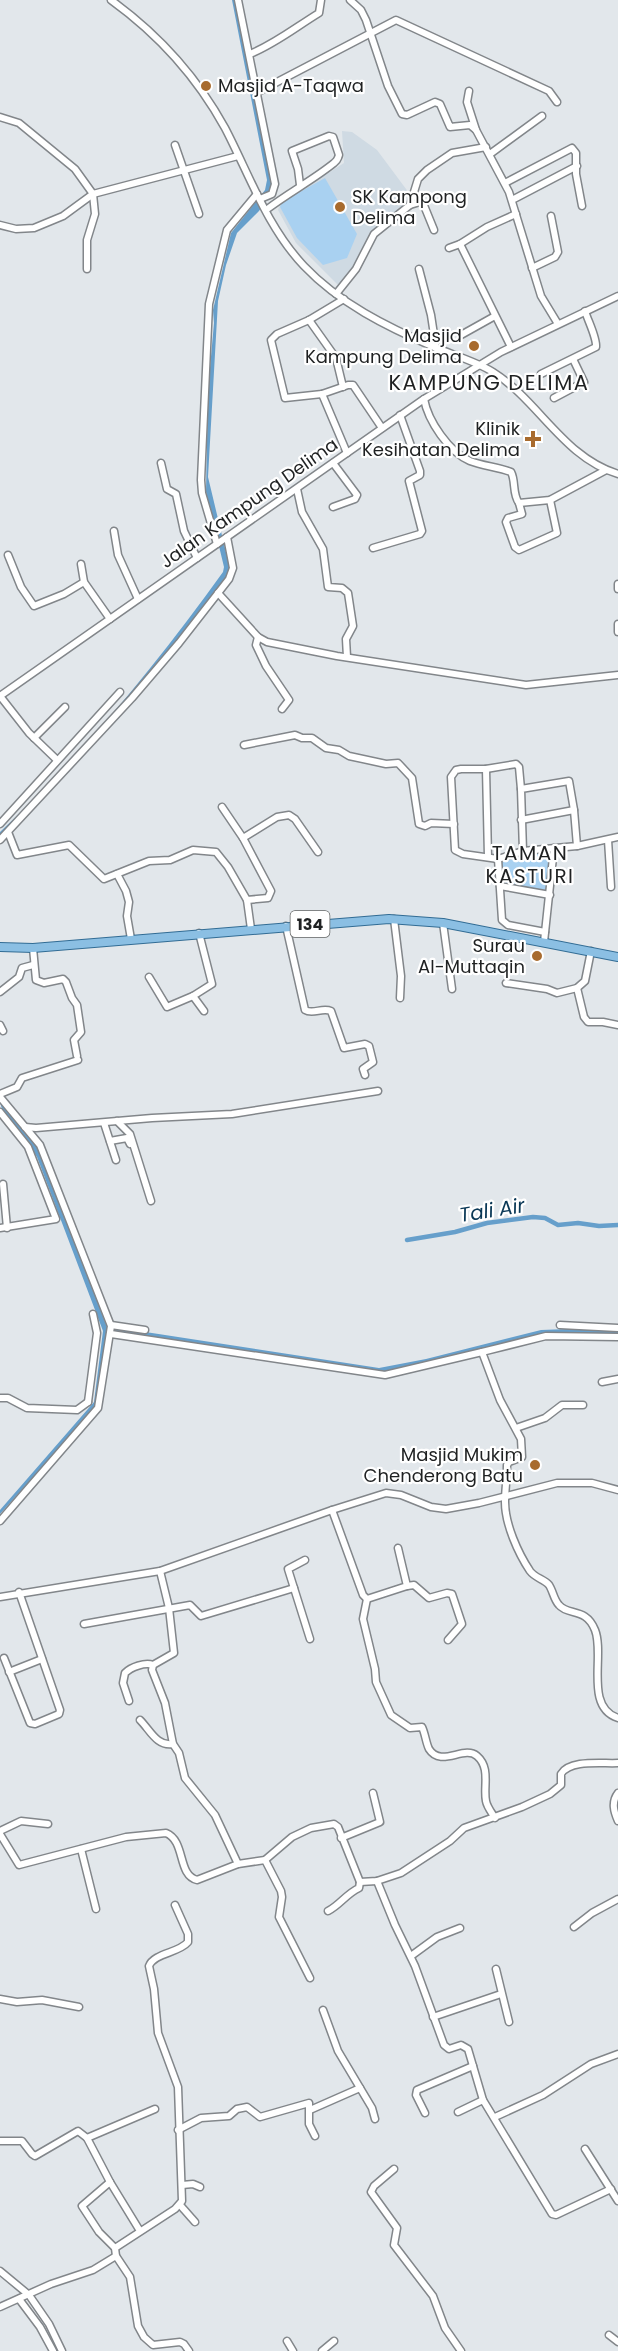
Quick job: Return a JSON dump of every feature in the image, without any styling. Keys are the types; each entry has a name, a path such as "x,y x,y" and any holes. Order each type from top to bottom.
{"main road":[{"name":"134","path":"0,947 33,948 394,919 443,923 618,957"}],"street":[{"path":"111,0 149,30 178,61 213,108 266,210 302,264 336,294 398,331 493,372 571,447 606,470 618,474"},
{"path":"217,544 202,493 201,480 208,313 227,230 259,197 272,194 275,184 238,0"},
{"path":"250,54 271,45 319,13 321,0"},
{"path":"350,0 361,10 388,86 402,114 407,115 435,102 440,104 450,127 470,125 476,130"},
{"path":"258,92 369,32 393,20 399,20 550,91 557,102"},
{"path":"469,91 467,103 476,130 505,183 541,297 558,324"},
{"path":"490,154 542,116"},
{"path":"0,117 19,123 75,169 93,194 95,214 87,240 87,269"},
{"path":"266,210 337,160 339,155 333,137 329,136 292,151 300,185"},
{"path":"175,145 200,213"},
{"path":"410,205 418,179 434,164 452,153 486,147"},
{"path":"505,183 569,148 576,152 576,174 582,206"},
{"path":"0,225 16,229 34,228 63,216 93,194 238,156"},
{"path":"512,200 577,166"},
{"path":"336,294 356,269 374,234 410,205 423,203 434,230"},
{"path":"449,248 516,214"},
{"path":"532,268 555,257 558,252 551,216"},
{"path":"460,244 511,347"},
{"path":"419,269 431,315 436,348"},
{"name":"Jalan Kampung Delima","path":"1,694 424,399 501,352 618,296"},
{"path":"344,299 309,320 277,334 271,340 285,398 322,394 348,385 356,387 382,428"},
{"path":"541,374 597,345 585,311"},
{"path":"460,335 495,316"},
{"path":"309,320 336,358 343,387"},
{"path":"471,362 501,352"},
{"path":"554,398 584,382 573,359"},
{"path":"322,394 347,453"},
{"path":"424,399 432,421 457,453 479,464 511,472 515,495 522,514 509,517 506,522 515,548 519,550 557,533 550,500"},
{"path":"373,548 420,534 422,531 409,481 420,475 420,471 400,416"},
{"path":"161,463 167,489 176,494 184,531 197,558"},
{"path":"333,463 357,495 355,499 333,507"},
{"path":"519,503 550,500 606,470"},
{"path":"297,489 302,512 323,549 328,587 342,588 348,593 353,626 346,639 347,657"},
{"path":"114,531 118,555 138,599"},
{"path":"0,840 179,644 218,593 232,572 226,538"},
{"path":"8,555 21,587 34,606 64,594 84,582"},
{"path":"81,564 84,582 110,619"},
{"path":"618,584 618,589"},
{"path":"218,593 258,638 267,642 347,657 531,685 618,675"},
{"path":"618,624 618,632"},
{"path":"258,638 256,645 266,666 289,700 282,709"},
{"path":"0,824 120,692"},
{"path":"1,694 34,738 57,760"},
{"path":"34,738 65,707"},
{"path":"244,745 294,734 301,738 312,738 326,748 338,750 349,756 398,764 412,778 419,824 425,826 454,824"},
{"path":"523,851 519,767 516,764 486,770 461,769 453,773 451,777 453,847 463,854 498,859 523,851 577,846 618,837"},
{"path":"486,770 488,857"},
{"path":"521,789 569,781 577,846"},
{"path":"222,807 243,838 271,893 266,898 247,900"},
{"path":"521,820 574,810"},
{"path":"243,838 285,814 296,819 318,852"},
{"path":"8,832 17,855 69,845 102,878 150,861 170,860 197,850 212,851 219,854 225,862 247,900 251,929"},
{"path":"608,840 611,887"},
{"path":"544,942 554,848"},
{"path":"498,859 502,917 505,923 545,932"},
{"path":"117,874 129,902 126,916 130,939"},
{"path":"500,886 550,895"},
{"path":"394,919 401,976 400,998"},
{"path":"443,923 452,989"},
{"path":"286,926 305,1010 309,1012 327,1009 331,1011 344,1048 365,1044 369,1046 373,1062 363,1069 365,1075"},
{"path":"149,977 168,1007 193,996 212,984 199,933"},
{"path":"0,1521 97,1408 111,1329 40,1145 0,1095 17,1088 22,1078 78,1058 74,1040 81,1032 78,1005 70,994 66,982 58,979 40,982 34,976 33,948"},
{"path":"506,983 547,989 557,993 577,988 585,981 591,951"},
{"path":"0,992 19,977 21,969 33,965"},
{"path":"577,988 584,1017 588,1022 618,1025"},
{"path":"193,996 204,1011"},
{"path":"25,1127 232,1114 378,1091"},
{"path":"0,1112 28,1147 56,1219 4,1228 3,1184"},
{"path":"117,1122 130,1134 151,1201"},
{"path":"104,1123 116,1160"},
{"path":"110,1141 127,1138 132,1149 136,1149"},
{"path":"0,1398 8,1398 27,1408 77,1410 88,1402 97,1334 93,1314"},
{"path":"560,1325 618,1328"},
{"path":"111,1329 145,1330"},
{"path":"111,1329 385,1375 546,1336 618,1337"},
{"path":"482,1352 500,1400 522,1441 522,1455 507,1464 506,1512 514,1539 530,1570 550,1586 559,1605 586,1617 595,1628 599,1642 597,1670 601,1705 618,1718"},
{"path":"602,1382 618,1379"},
{"path":"88,1402 97,1408"},
{"path":"516,1428 545,1418 562,1405 583,1406"},
{"path":"0,1597 160,1570 386,1493 401,1495 431,1507 446,1509 463,1507 557,1483 603,1485 618,1490"},
{"path":"332,1510 363,1595 368,1599"},
{"path":"398,1548 407,1586"},
{"path":"305,1560 288,1569 310,1639"},
{"path":"129,1701 123,1683 125,1673 148,1663 153,1665 174,1653 169,1608 160,1570"},
{"path":"368,1599 414,1585 429,1598 447,1593 452,1594 462,1624 448,1640"},
{"path":"84,1624 190,1605 201,1616 294,1588"},
{"path":"4,1658 30,1723 35,1724 57,1716 60,1710 19,1592"},
{"path":"368,1599 364,1610 364,1629 375,1668 376,1682 391,1715 410,1728 422,1726 429,1750 437,1756 446,1757 470,1753 478,1756 485,1768 486,1802 495,1818"},
{"path":"9,1672 42,1659"},
{"path":"153,1665 152,1670 165,1703 173,1744 179,1754 185,1778 215,1815 238,1864"},
{"path":"140,1720 160,1743 173,1744"},
{"path":"360,1882 377,1881 401,1873 450,1841 464,1828 495,1818 555,1791 561,1785 561,1774 566,1769 594,1762 618,1763"},
{"path":"341,1838 380,1822 373,1793"},
{"path":"618,1793 613,1809 618,1821"},
{"path":"48,1824 21,1821 0,1832 19,1865 126,1837 166,1833 177,1841 183,1862 194,1880 201,1880 238,1864 265,1860 292,1837 311,1828 334,1824 338,1827 360,1882 359,1888 342,1897 339,1904 328,1911"},
{"path":"81,1849 96,1909"},
{"path":"265,1860 281,1891 279,1917 310,1978"},
{"path":"377,1881 399,1934 411,1956 444,2045 449,2049 465,2046 483,2100 552,2215 611,2189"},
{"path":"574,1927 592,1913 618,1899"},
{"path":"115,2248 180,2205 182,2201 178,2087 158,2033 154,1989 149,1966 153,1959 180,1949 188,1942 188,1934 175,1905"},
{"path":"411,1956 437,1937 460,1928"},
{"path":"496,1969 509,2022"},
{"path":"433,2017 501,1994"},
{"path":"0,1999 17,2002 42,2000 79,2007"},
{"path":"323,2010 338,2051 372,2109 375,2119"},
{"path":"495,2117 543,2095 591,2064 618,2054"},
{"path":"425,2113 416,2095 417,2091 473,2066"},
{"path":"310,2109 360,2088"},
{"path":"458,2112 483,2100"},
{"path":"178,2130 201,2118 229,2116 237,2109 247,2107 260,2117 309,2103 309,2124 315,2136"},
{"path":"87,2138 155,2109"},
{"path":"0,2141 22,2141 36,2156 78,2131 87,2138 110,2182 140,2231"},
{"path":"585,2149 618,2201"},
{"path":"394,2169 374,2186 371,2192 397,2228 394,2245 433,2296 445,2328 461,2351"},
{"path":"110,2182 82,2206 99,2232 115,2248 116,2256 130,2277 138,2326 152,2348 180,2342 189,2351"},
{"path":"182,2185 193,2184 200,2187"},
{"path":"180,2205 195,2222"},
{"path":"0,2307 51,2284 93,2270 116,2256"},
{"path":"0,2271 24,2297 62,2351"},
{"path":"24,2297 52,2351"},
{"path":"609,2336 618,2342"},
{"path":"287,2341 293,2351"},
{"path":"322,2351 334,2341"}],"shaded area":[{"path":"232,0 237,0 274,183 271,193 259,211 237,233 226,265 218,301 208,477 230,569 229,575 177,643 27,811 0,836 0,832 60,772 118,707 223,572 224,567 206,492 208,390 214,323 213,310 231,233 265,190 267,180"},
{"name":"SK Kampong Delima","path":"342,131 352,132 377,150 409,193 406,203 369,234 354,267 338,285 296,243 278,210 280,204 344,163"},
{"path":"325,178 357,234 347,258 323,265 297,238 280,207 282,202"},
{"path":"554,848 550,895 500,886 498,859"},
{"path":"0,1100 43,1155 108,1330 99,1404 0,1514 0,1510 94,1402 103,1331 37,1157 9,1121"},
{"path":"113,1327 379,1368 426,1359 541,1330 595,1328 618,1330 618,1335 548,1333 385,1372 114,1331"}],"waterway":[{"name":"Tali Air","path":"407,1240 455,1232 487,1223 533,1217 545,1218 558,1225 578,1223 599,1226 618,1225"}],"place":[{"name":"Masjid A-Taqwa","path":"206,86"},
{"name":"SK Kampong Delima","path":"340,207"},
{"name":"Masjid Kampung Delima","path":"474,346"},
{"name":"Klinik Kesihatan Delima","path":"533,439"},
{"name":"Surau Al-Muttaqin","path":"537,956"},
{"name":"Masjid Mukim Chenderong Batu","path":"535,1465"}],"district":[{"name":"KAMPUNG DELIMA","path":"489,383"},
{"name":"TAMAN KASTURI","path":"530,864"}]}
